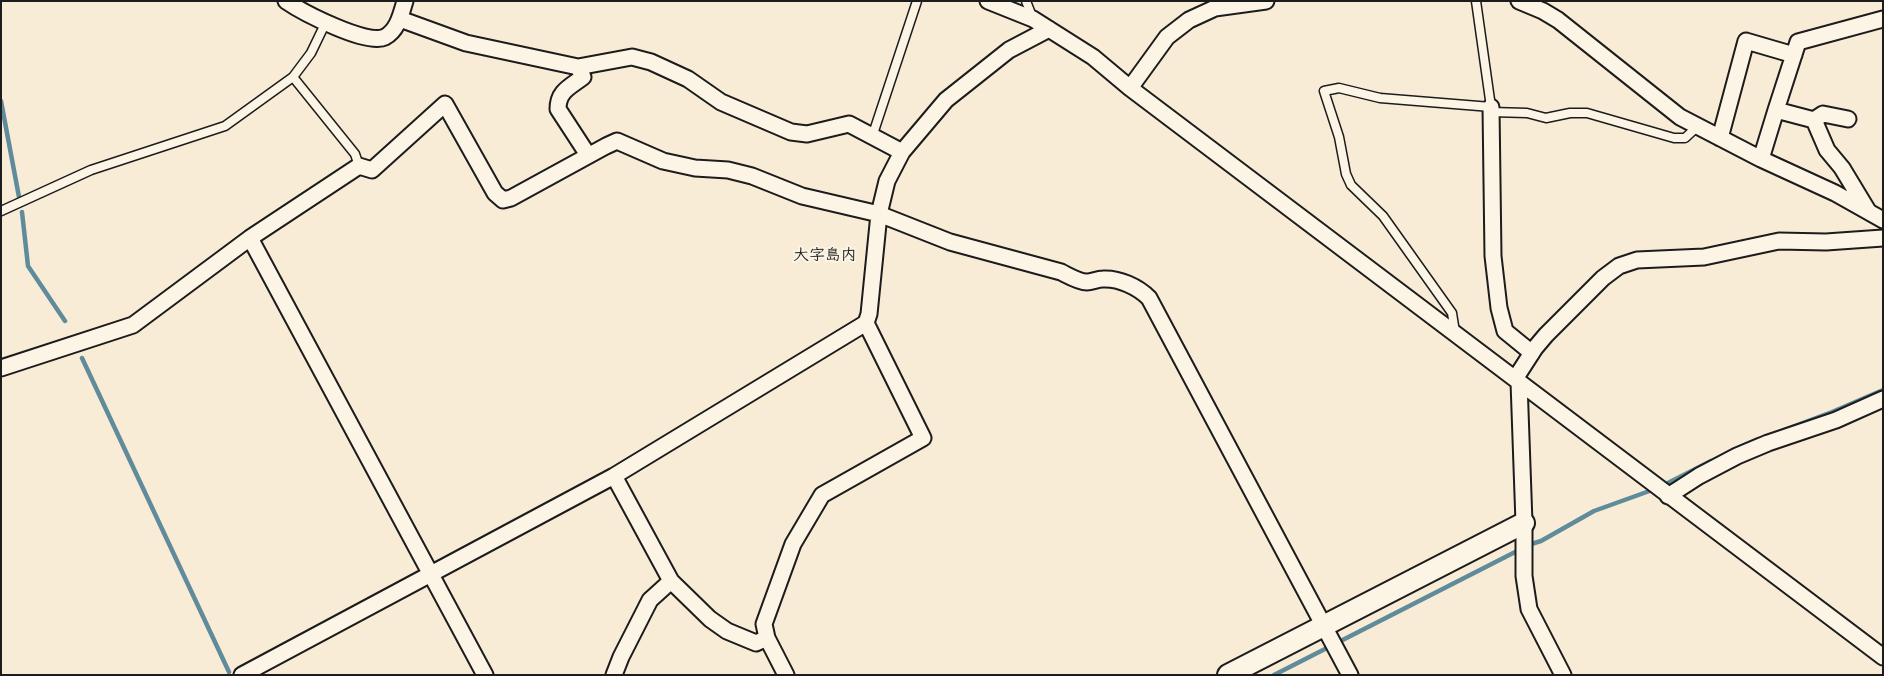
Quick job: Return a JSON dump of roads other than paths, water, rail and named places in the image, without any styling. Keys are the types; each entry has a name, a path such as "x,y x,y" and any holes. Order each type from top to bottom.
{"street":[{"path":"286,1 325,24 373,38 383,38 392,32 400,19 405,1"},
{"path":"988,1 1033,19 1093,57 1130,88 1883,657"},
{"path":"1130,88 1167,37 1189,20 1215,8 1266,1"},
{"path":"1519,1 1543,11 1558,20 1680,117 1762,159 1835,193 1883,220"},
{"path":"400,19 466,43 578,67 632,57 651,62 688,79 721,102 791,132 807,134 848,124 902,152"},
{"path":"1762,159 1798,42 1883,19"},
{"path":"242,675 614,476 866,323 869,314 878,214 887,181 902,152 946,100 1009,50 1049,29"},
{"path":"1720,138 1746,41 1794,55"},
{"path":"578,67 583,78 562,93 558,100 558,109 588,155"},
{"path":"1,368 133,325 250,238 359,166 372,170 445,104 495,193 503,200 511,198 617,141 663,161 695,168 728,170 752,176 802,196 878,214 950,242 1062,272 1078,280 1088,282 1102,279 1114,280 1140,289 1149,298 1314,604 1350,675"},
{"path":"1491,109 1493,256 1500,308 1505,331 1532,352"},
{"path":"1776,110 1814,120 1823,114 1848,119"},
{"path":"1814,120 1828,150 1842,168 1869,213"},
{"path":"250,238 484,675"},
{"path":"1563,675 1528,609 1524,576 1524,523 1518,381 1532,352 1603,278 1619,266 1637,260 1704,257 1779,241 1826,242 1883,238"},
{"path":"786,675 768,638 764,624 793,544 822,495 923,438 866,323"},
{"path":"1668,496 1699,476 1737,456 1768,443 1836,420 1883,399"},
{"path":"614,476 671,581 710,619 727,631 756,643 768,638"},
{"path":"1228,675 1524,523"},
{"path":"614,675 650,600 671,581"}],"lane":[{"path":"872,136 917,1"},
{"path":"1026,1 1033,19"},
{"path":"1476,1 1491,109"},
{"path":"1,211 91,170 225,126 293,78 311,53 325,24"},
{"path":"293,78 355,154 359,166"},
{"path":"1455,334 1452,313 1383,216 1351,185 1346,174 1339,137 1324,91 1339,88 1380,98 1527,113 1546,118 1570,113 1587,113 1674,138 1684,138 1698,126"}],"waterway":[{"path":"1,101 19,197"},
{"path":"22,212 28,266 65,321"},
{"path":"82,358 229,672"},
{"path":"1784,430 1883,390"},
{"path":"1733,450 1758,439"},
{"path":"1662,486 1711,461"},
{"path":"1528,545 1541,541 1594,511 1655,489"},
{"path":"1274,675 1521,549"}],"district":[{"name":"大字島内","path":"825,257"}]}
